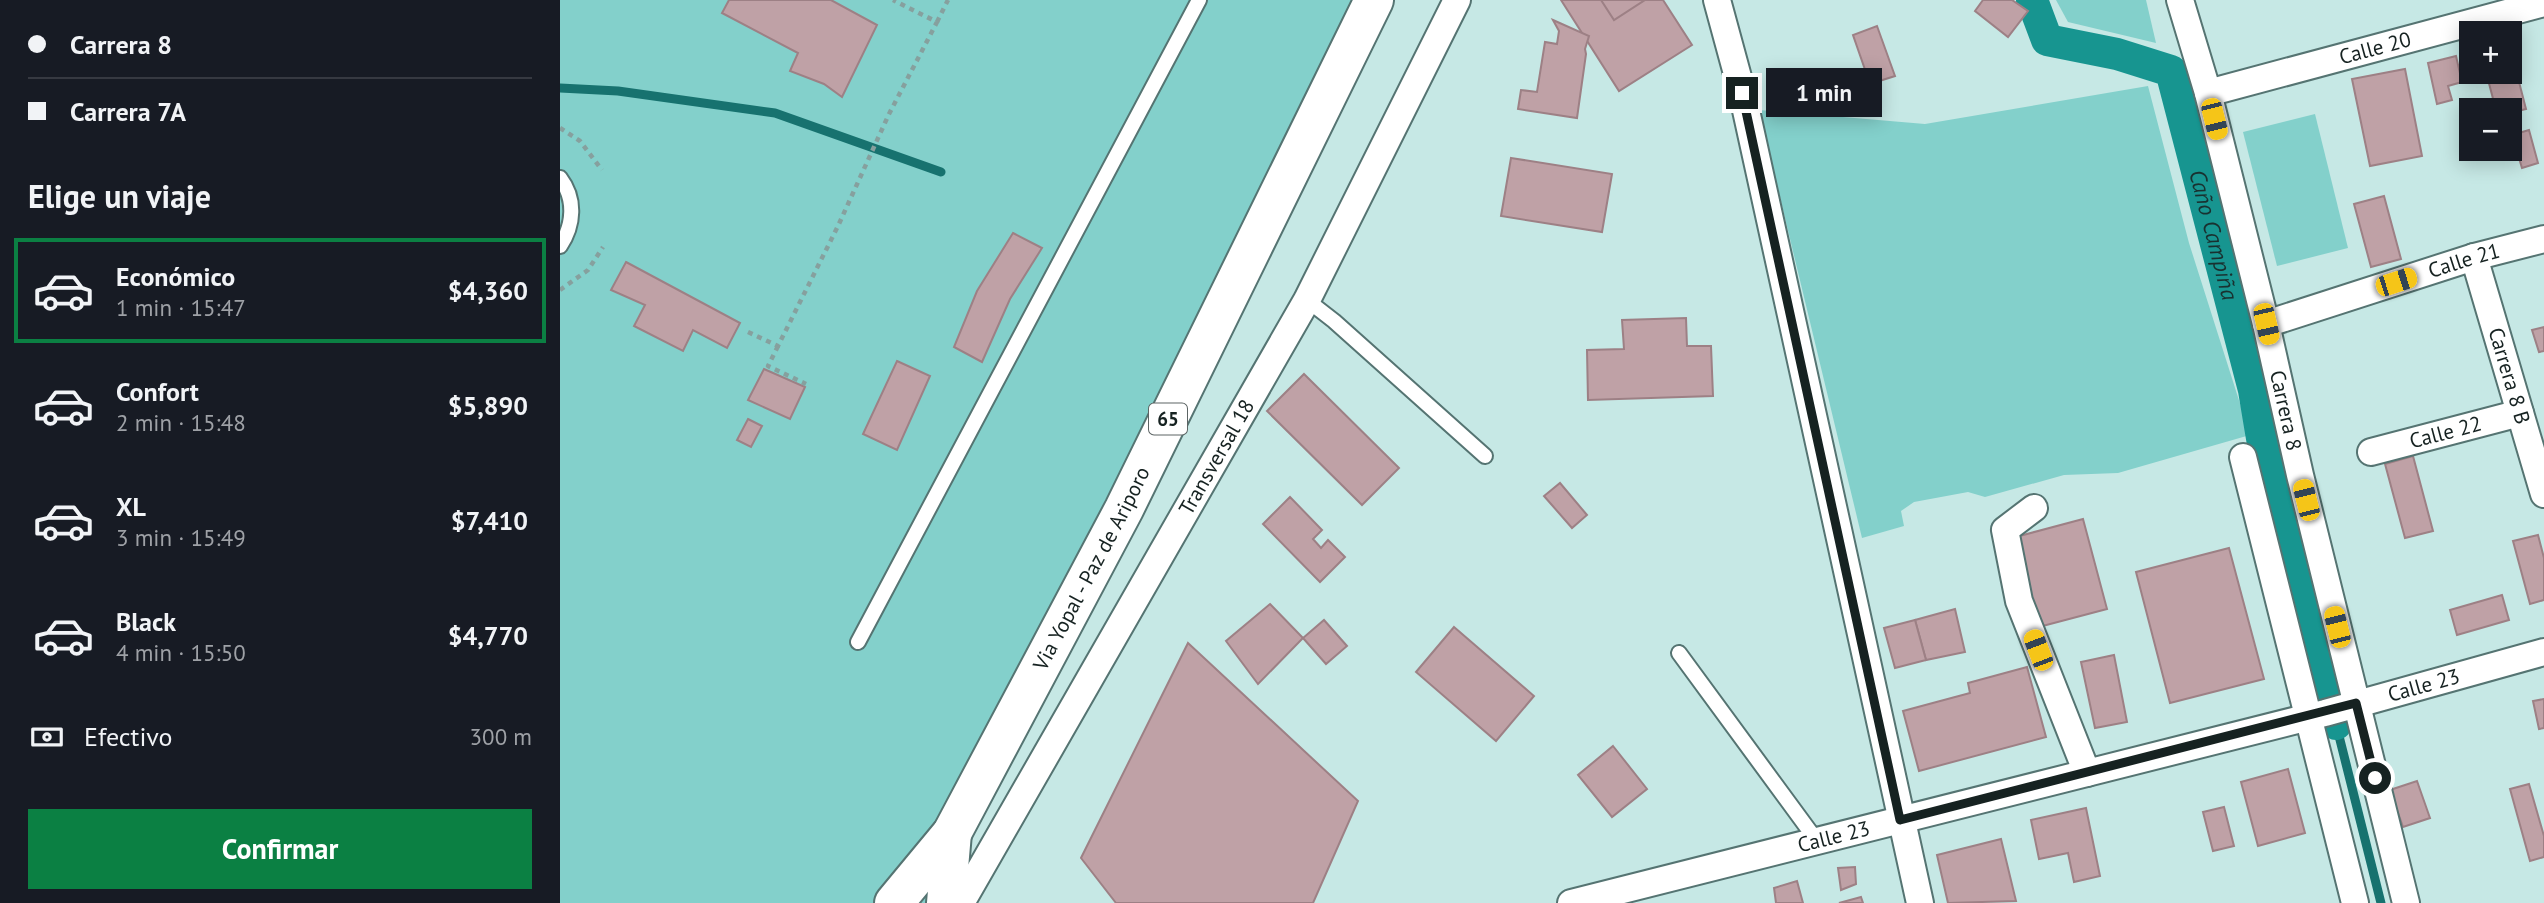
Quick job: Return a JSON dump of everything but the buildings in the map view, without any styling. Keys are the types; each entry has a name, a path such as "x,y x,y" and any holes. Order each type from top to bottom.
{"main road":[{"name":"Via Yopal - Paz de Ariporo","path":"953,833 1124,509 1374,0"},
{"name":"65","path":"894,903 953,833"},
{"name":"65","path":"946,903 953,833"}],"street":[{"name":"Transversal 18","path":"961,903 1307,300 1457,0"},
{"path":"1717,0 1742,93 1920,903"},
{"name":"Carrera 8","path":"2180,0 2208,93 2266,324 2334,710 2355,903"},
{"name":"Calle 20","path":"2208,93 2544,3"},
{"name":"Calle 21","path":"2266,324 2474,257 2544,239"},
{"name":"Carrera 8 B","path":"2474,257 2543,489"},
{"name":"Calle 22","path":"2371,452 2520,413"},
{"path":"2243,457 2334,710"},
{"path":"2034,508 2005,530 2019,601 2087,773"},
{"name":"Calle 23","path":"1571,903 2334,710 2544,652"},
{"name":"Carrera 8","path":"2334,710 2406,903"}],"lane":[{"path":"858,642 1199,0"},
{"path":"560,178 567,187 572,210 567,235 560,246"},
{"path":"1307,300 1485,456"},
{"path":"1679,653 1817,841"}],"path":[{"path":"893,0 937,22"},
{"path":"806,384 768,366 838,226 889,114 948,0"},
{"path":"560,128 580,141 602,170"},
{"path":"560,290 587,270 603,247"},
{"path":"748,332 778,346"}],"shaded area":[{"path":"560,0 1388,0 927,903 560,903"},
{"path":"2056,0 2146,0 2156,43 2068,22"},
{"path":"2148,86 2189,243 2250,435 2118,473 2064,475 1985,497 1968,492 1914,502 1901,511 1904,526 1862,538 1759,110 1925,124"},
{"path":"2315,114 2348,248 2277,266 2243,132"}],"waterway":[{"name":"Caño Campiña","path":"2032,0 2047,40 2117,54 2171,71 2254,390 2263,444 2336,724"},
{"path":"560,88 618,91 775,113 941,172"},
{"path":"2336,724 2381,903"}],"route":[{"path":"1742,93 1900,820 2356,703 2375,778"}]}
